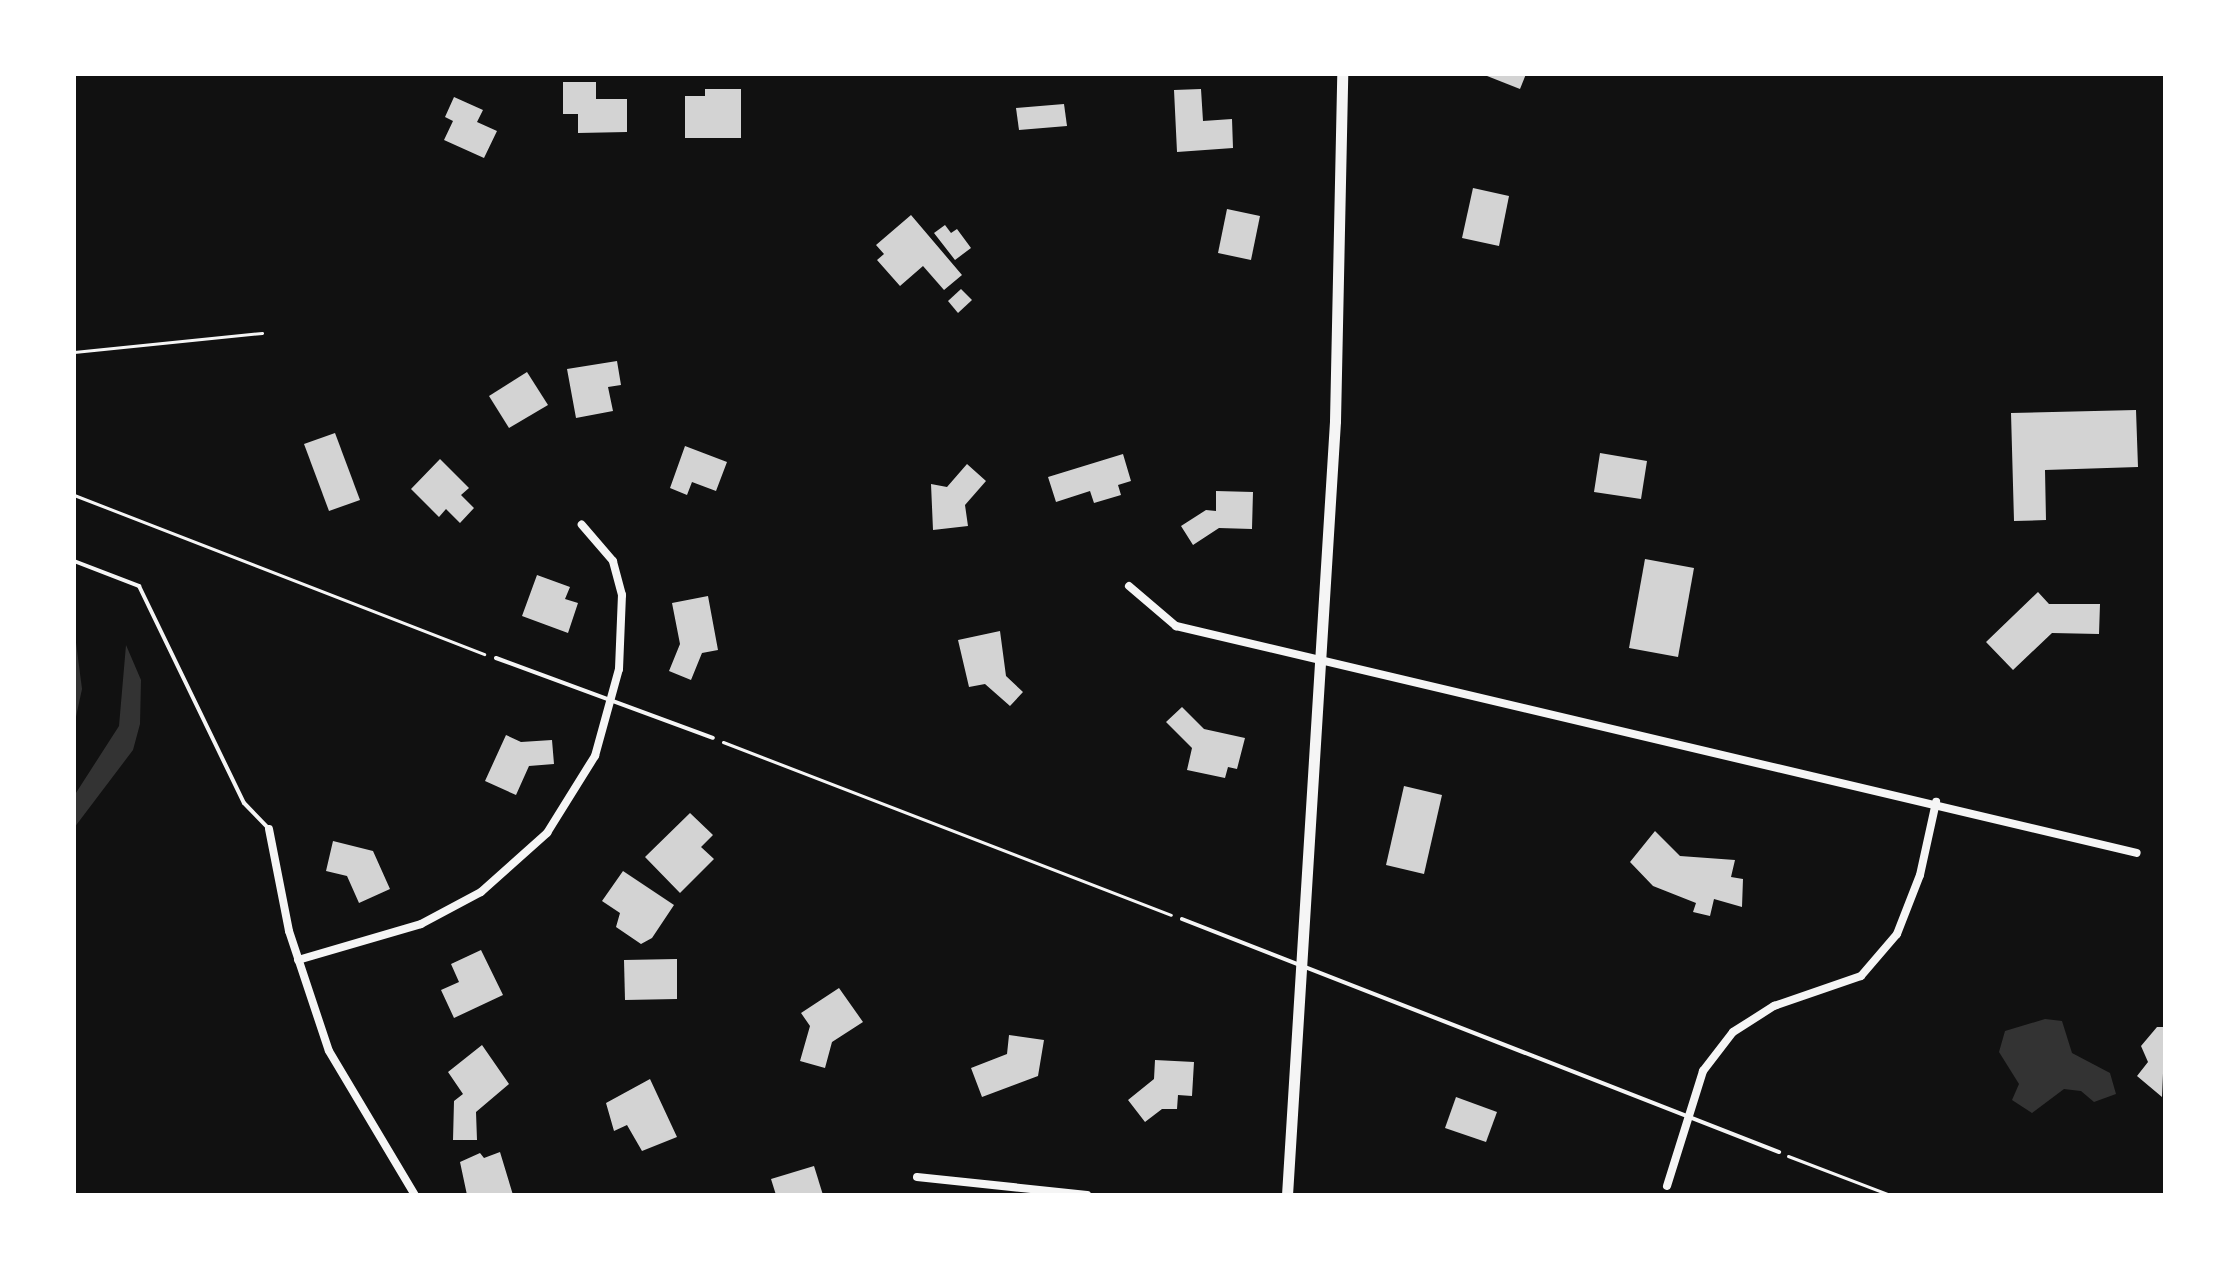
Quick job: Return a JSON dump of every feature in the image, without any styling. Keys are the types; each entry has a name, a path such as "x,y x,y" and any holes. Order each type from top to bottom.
{"street":[{"path":"1287,1195 1339,335 1342,74"},
{"path":"298,960 421,924 481,892 547,833 595,756 613,702 622,595 613,561 582,525"},
{"path":"1129,586 1176,626 1936,802 2137,853"},
{"path":"1667,1186 1685,1119 1703,1071 1733,1032 1774,1006 1861,976 1897,934 1920,875 1936,802"},
{"path":"269,829 298,960 329,1051 390,1145 415,1195"},
{"path":"917,1177 1087,1195"}],"lane":[{"path":"74,561 139,586 244,803 269,829"},
{"path":"496,658 713,738"},
{"path":"1182,919 1685,1119 1779,1152"}],"path":[{"path":"74,352 262,333"},
{"path":"74,495 496,658"},
{"path":"713,738 1182,919"},
{"path":"1779,1152 1890,1195"}],"shaded area":[{"path":"74,627 82,689 74,726"},
{"path":"126,645 141,680 140,724 133,750 74,828 74,796 119,726"},
{"path":"2045,1019 2062,1021 2072,1053 2110,1073 2116,1094 2094,1102 2081,1091 2064,1089 2032,1113 2012,1100 2019,1084 1999,1052 2005,1031"}],"building":[{"path":"1482,74 1526,74 1520,89"},
{"path":"563,82 596,82 596,99 627,99 627,132 578,133 578,114 563,114"},
{"path":"705,89 741,89 741,138 685,138 685,96 705,96"},
{"path":"1201,89 1203,121 1232,119 1233,148 1177,152 1174,90"},
{"path":"454,97 483,110 477,122 497,131 484,158 444,140 453,121 445,117"},
{"path":"1064,104 1067,126 1019,130 1016,108"},
{"path":"1473,188 1509,196 1499,246 1462,238"},
{"path":"1227,209 1260,216 1251,260 1218,253"},
{"path":"911,215 962,275 944,290 923,266 900,286 877,260 884,254 876,245"},
{"path":"945,225 951,233 957,229 971,248 955,260 934,233"},
{"path":"961,289 972,300 958,313 948,301"},
{"path":"617,361 621,385 608,387 613,411 576,418 567,369"},
{"path":"527,372 548,405 509,428 489,396"},
{"path":"2136,410 2138,467 2045,470 2046,520 2014,521 2011,413"},
{"path":"335,433 360,500 329,511 304,444"},
{"path":"685,446 727,462 716,491 692,482 687,495 670,488"},
{"path":"1600,453 1647,461 1641,499 1594,492"},
{"path":"1123,454 1131,481 1118,485 1121,495 1094,503 1090,491 1056,502 1048,477"},
{"path":"440,459 469,488 461,495 474,508 460,523 446,509 439,517 411,489"},
{"path":"967,464 986,481 965,505 968,526 933,530 931,484 947,487"},
{"path":"1216,491 1253,492 1252,529 1219,528 1193,545 1181,526 1206,510 1216,511"},
{"path":"1645,559 1694,568 1678,657 1629,648"},
{"path":"537,575 570,587 565,599 578,603 568,633 522,616"},
{"path":"2038,592 2049,604 2100,604 2099,634 2052,633 2013,670 1986,642"},
{"path":"708,596 718,650 702,653 691,680 669,671 680,644 672,603"},
{"path":"1000,631 1006,676 1023,692 1010,706 985,684 969,687 958,640"},
{"path":"1182,707 1204,729 1245,738 1237,769 1228,767 1225,778 1187,770 1192,748 1166,722"},
{"path":"506,735 521,742 552,740 554,764 529,766 516,795 485,781"},
{"path":"1404,786 1442,795 1424,874 1386,865"},
{"path":"690,813 713,835 701,847 714,859 680,893 645,857"},
{"path":"1655,831 1680,856 1735,860 1731,877 1743,879 1742,907 1714,899 1710,916 1693,912 1696,903 1653,886 1630,862"},
{"path":"333,841 373,851 390,889 359,903 347,876 326,871"},
{"path":"623,871 674,905 652,938 641,944 616,927 620,913 602,901"},
{"path":"481,950 503,995 454,1018 441,990 459,982 451,964"},
{"path":"677,959 677,999 625,1000 624,960"},
{"path":"839,988 863,1022 832,1042 825,1068 800,1061 810,1026 801,1013"},
{"path":"2157,1027 2165,1027 2162,1097 2137,1076 2148,1062 2141,1046"},
{"path":"1009,1035 1044,1040 1038,1076 982,1097 971,1068 1007,1054"},
{"path":"482,1045 509,1084 476,1112 477,1140 453,1140 454,1101 463,1094 448,1072"},
{"path":"1155,1060 1194,1062 1192,1096 1178,1095 1177,1109 1162,1109 1145,1122 1128,1100 1154,1079"},
{"path":"650,1079 677,1137 642,1151 627,1125 614,1131 606,1103"},
{"path":"1456,1097 1497,1112 1486,1142 1445,1128"},
{"path":"500,1152 513,1195 467,1195 460,1162 480,1153 484,1158"},
{"path":"814,1166 823,1195 776,1195 771,1179"}]}
